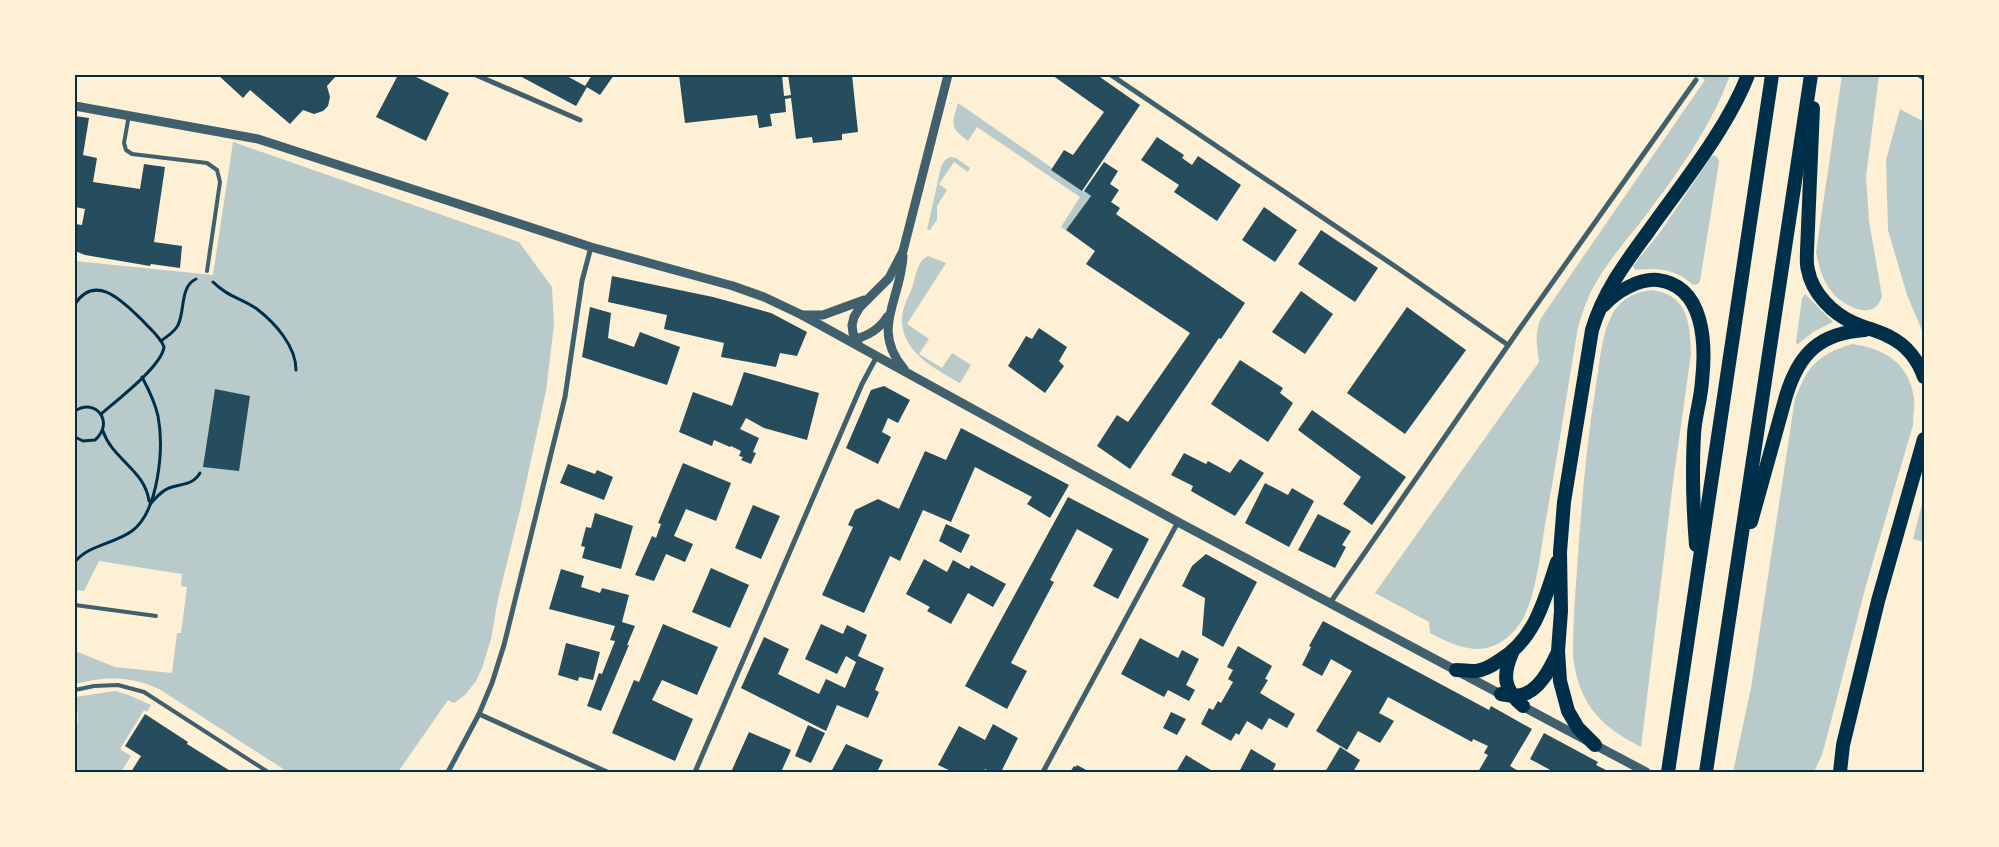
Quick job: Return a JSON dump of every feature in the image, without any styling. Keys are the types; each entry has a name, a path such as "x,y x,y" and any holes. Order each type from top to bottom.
{"highway":[{"path":"1596,746 1578,728 1568,711 1560,681 1558,651 1561,611 1560,552 1564,502 1588,346 1597,314 1624,265 1719,129 1748,75"},
{"path":"1668,772 1772,75"},
{"path":"1706,772 1811,75"},
{"path":"1815,75 1807,228 1808,271 1821,299 1851,322 1890,337 1908,350 1924,377"},
{"path":"1597,314 1614,296 1634,284 1653,280 1664,281 1678,288 1688,297 1696,309 1704,346 1702,381 1694,432 1694,517 1698,569"},
{"path":"1736,576 1786,396 1800,362 1812,348 1828,338 1847,331 1870,330"},
{"path":"1840,772 1843,745 1881,591 1924,439"},
{"path":"1456,670 1476,671 1490,667 1512,653 1528,635 1539,611 1560,552"},
{"path":"1505,695 1521,695 1543,680 1558,651"},
{"path":"1505,695 1507,665 1512,653"},
{"path":"1505,695 1523,706"},
{"path":"1830,772 1843,745"}],"street":[{"path":"476,75 580,120"},
{"path":"908,373 898,362 890,348 887,323 899,284 903,251 948,75"},
{"path":"1111,75 1399,269 1508,345"},
{"path":"1330,603 1508,345 1696,80"},
{"path":"75,106 258,139 592,247 733,286 764,297 854,342 1178,522 1505,695"},
{"path":"448,772 492,684 504,645 566,397 582,281 592,247"},
{"path":"854,342 852,325 854,317 870,296 889,278 903,251"},
{"path":"802,315 823,315 858,303 870,296"},
{"path":"854,342 878,327 890,312"},
{"path":"695,772 862,384 877,356"},
{"path":"1043,772 1178,522"},
{"path":"1523,706 1646,772"},
{"path":"478,714 607,772"}],"lane":[{"path":"129,115 124,144 126,150 132,154 207,163 217,170 220,182 207,271"},
{"path":"75,605 156,616"},
{"path":"75,690 94,686 118,685 144,692 268,772"}],"path":[{"path":"161,341 175,330 179,324 189,284 204,276 207,271 218,287 258,310 274,325 294,354 296,370"},
{"path":"75,304 87,292 102,291 111,293 127,306 161,341 164,347 164,351 157,362 101,414"},
{"path":"75,562 86,552 112,542 134,530 144,517 150,504 156,481 160,437 154,400 142,377"},
{"path":"75,411 86,407 97,410 101,414 104,425 103,431 110,446 140,476 150,504"},
{"path":"75,437 88,442 94,440 103,431"},
{"path":"150,504 167,489 190,484 197,479 200,473"}],"shaded area":[{"path":"1700,75 1730,75 1713,114 1692,150 1602,273 1586,303 1578,327 1538,572 1524,617 1504,640 1486,648 1467,648 1448,642 1430,633 1429,622 1375,593 1539,362 1537,334 1541,318 1705,80"},
{"path":"1842,75 1879,75 1866,177 1869,221 1882,296 1878,304 1866,310 1851,307 1837,298 1823,278 1816,252"},
{"path":"958,103 1052,168 1051,170 1091,196 1066,230 1061,227 1080,197 977,127 968,141 958,132 954,125 954,116"},
{"path":"1900,109 1924,122 1924,335 1907,295 1888,230 1886,160"},
{"path":"233,142 519,242 552,287 554,325 546,391 498,599 491,639 482,668 476,681 465,695 454,703 448,700 398,772 288,772 159,689 138,682 118,679 75,684 75,651 115,667 172,673 177,633 181,633 187,587 181,586 182,574 99,561 84,591 75,590 75,261 213,275"},
{"path":"1714,155 1718,158 1719,162 1698,284 1693,285 1679,275 1666,270 1635,270 1633,266 1661,231"},
{"path":"950,157 956,158 970,168 968,172 954,162 939,184 947,190 937,206 937,220 930,230 927,230 941,167 945,160"},
{"path":"928,256 946,263 907,324 929,339 919,354 942,368 952,353 971,365 960,383 923,359 908,343 904,333 902,317 904,308 919,265"},
{"path":"1652,290 1673,298 1685,312 1690,332 1691,354 1673,482 1641,747 1607,725 1588,703 1576,673 1573,640 1584,478 1592,408 1603,340 1615,309 1629,297 1640,292"},
{"path":"1805,294 1833,322 1813,332 1797,345 1802,298"},
{"path":"1852,344 1874,349 1893,359 1901,367 1907,375 1914,398 1913,425 1865,589 1822,755 1814,772 1733,772 1751,688 1795,399 1804,378 1815,363 1830,353"},
{"path":"1924,496 1924,542 1913,539"},
{"path":"115,691 151,705 147,712 144,710 120,749 131,756 121,772 75,772 75,742 78,717 75,697"}],"building":[{"path":"218,75 337,75 327,86 330,97 328,106 323,111 314,114 303,110 290,124 250,90 243,98"},
{"path":"398,75 412,75 449,93 426,141 376,117"},
{"path":"518,75 565,75 587,87 576,106"},
{"path":"592,75 614,75 600,95 585,86"},
{"path":"679,75 782,75 784,96 791,95 788,75 852,75 858,132 842,134 842,140 813,143 812,137 796,139 791,98 785,99 786,112 770,114 772,126 759,128 757,115 685,123"},
{"path":"1052,75 1097,75 1140,105 1082,191 1051,170 1064,150 1073,155 1104,112"},
{"path":"1915,75 1924,75 1924,81"},
{"path":"75,116 89,118 83,155 97,158 93,182 140,189 144,164 165,167 154,242 182,246 180,268 151,264 150,266 85,255 75,251 75,224 82,225 85,209 75,207"},
{"path":"1157,137 1184,155 1182,158 1192,165 1198,156 1241,185 1217,221 1174,192 1179,185 1141,160"},
{"path":"1104,162 1118,171 1110,184 1119,190 1111,202 1120,208 1116,214 1245,303 1130,469 1097,446 1117,415 1128,422 1190,333 1086,264 1095,251 1066,230 1091,196 1084,191"},
{"path":"1264,207 1297,230 1275,262 1242,240"},
{"path":"1321,230 1378,268 1355,302 1298,264"},
{"path":"612,276 713,297 771,313 807,332 797,356 780,353 776,367 721,357 724,343 664,329 667,315 608,302"},
{"path":"1301,291 1333,314 1305,354 1272,332"},
{"path":"590,307 611,313 608,338 634,347 640,332 680,347 667,385 582,357"},
{"path":"1407,307 1466,350 1405,434 1347,393"},
{"path":"1039,328 1067,347 1059,361 1064,366 1045,393 1008,366 1026,336 1032,339"},
{"path":"1240,360 1283,388 1280,393 1293,403 1268,442 1211,404"},
{"path":"744,372 819,393 807,440 764,428 746,418 740,429 759,438 753,452 756,453 751,464 741,460 743,457 739,456 741,451 731,446 714,440 712,446 679,432 693,392 732,406"},
{"path":"884,386 910,400 898,423 888,418 882,432 891,437 878,464 846,448 871,390"},
{"path":"215,389 250,396 239,471 203,467"},
{"path":"1312,410 1406,477 1372,525 1343,504 1361,477 1298,430"},
{"path":"961,428 1069,485 1050,518 1027,504 1032,497 975,467 951,522 923,510 900,561 890,556 864,613 822,595 853,527 848,525 855,510 878,499 899,509 925,451 946,460"},
{"path":"1184,453 1206,464 1208,461 1230,473 1240,459 1264,473 1235,516 1191,491 1193,486 1171,475"},
{"path":"683,463 731,483 716,521 686,509 674,536 693,544 685,562 666,554 654,581 635,575 652,536 656,538 661,524 658,523"},
{"path":"568,464 595,474 597,470 613,477 604,500 560,483"},
{"path":"1265,483 1288,495 1292,488 1314,501 1289,547 1245,523"},
{"path":"1068,497 1149,539 1118,599 1093,586 1113,549 1077,529 1050,580 1054,582 1011,663 1027,671 1007,709 965,686"},
{"path":"753,505 780,516 761,559 735,548"},
{"path":"595,513 633,526 621,569 582,558 585,547 581,546 586,527 591,528"},
{"path":"1318,514 1351,531 1342,545 1346,547 1335,568 1298,550"},
{"path":"946,524 970,535 961,553 939,541"},
{"path":"1206,554 1257,582 1223,647 1202,635 1205,598 1182,586 1192,566"},
{"path":"924,559 947,572 953,560 969,569 971,565 1006,584 993,607 968,593 951,624 927,611 930,607 906,594"},
{"path":"711,568 749,585 730,628 692,612"},
{"path":"561,569 584,576 581,587 600,593 602,588 629,595 622,622 635,626 601,711 587,706 599,673 602,674 615,641 610,640 615,626 549,609"},
{"path":"1323,621 1489,710 1491,706 1532,729 1510,766 1520,772 1478,772 1488,755 1484,753 1488,746 1473,739 1472,742 1388,697 1379,713 1394,721 1380,743 1358,731 1347,750 1316,731 1352,671 1331,659 1322,676 1302,665 1311,647 1309,646"},
{"path":"663,624 718,647 697,695 662,680 652,700 693,719 675,761 612,733 634,680 639,682"},
{"path":"821,624 843,634 847,625 867,635 858,656 884,668 875,690 879,692 868,718 837,705 826,731 741,688 764,637 789,649 778,674 819,694 826,679 845,688 856,662 846,656 837,674 805,659"},
{"path":"1140,638 1178,658 1182,650 1199,659 1186,685 1195,690 1189,701 1168,690 1164,697 1121,674"},
{"path":"566,643 600,652 593,680 579,677 578,681 558,675"},
{"path":"1238,646 1272,666 1265,679 1268,680 1260,693 1295,714 1287,728 1269,718 1262,730 1247,721 1239,735 1236,733 1231,741 1201,724 1209,708 1213,710 1218,701 1221,703 1233,682 1228,679 1233,670 1227,667"},
{"path":"1171,712 1186,719 1177,735 1163,728"},
{"path":"145,714 188,742 187,744 232,772 131,772 141,756 125,746"},
{"path":"993,724 1018,738 1001,772 991,772 985,769 984,772 953,772 938,765 959,726 985,740"},
{"path":"808,725 825,733 811,763 795,756"},
{"path":"749,732 791,750 781,772 731,772"},
{"path":"1544,733 1598,762 1596,765 1610,772 1554,772 1530,759"},
{"path":"846,744 883,760 877,772 831,772"},
{"path":"1340,747 1360,760 1353,772 1325,772"},
{"path":"1251,749 1276,764 1272,772 1239,772"},
{"path":"1186,755 1214,772 1176,772"},
{"path":"1077,765 1090,772 1070,772"}]}
